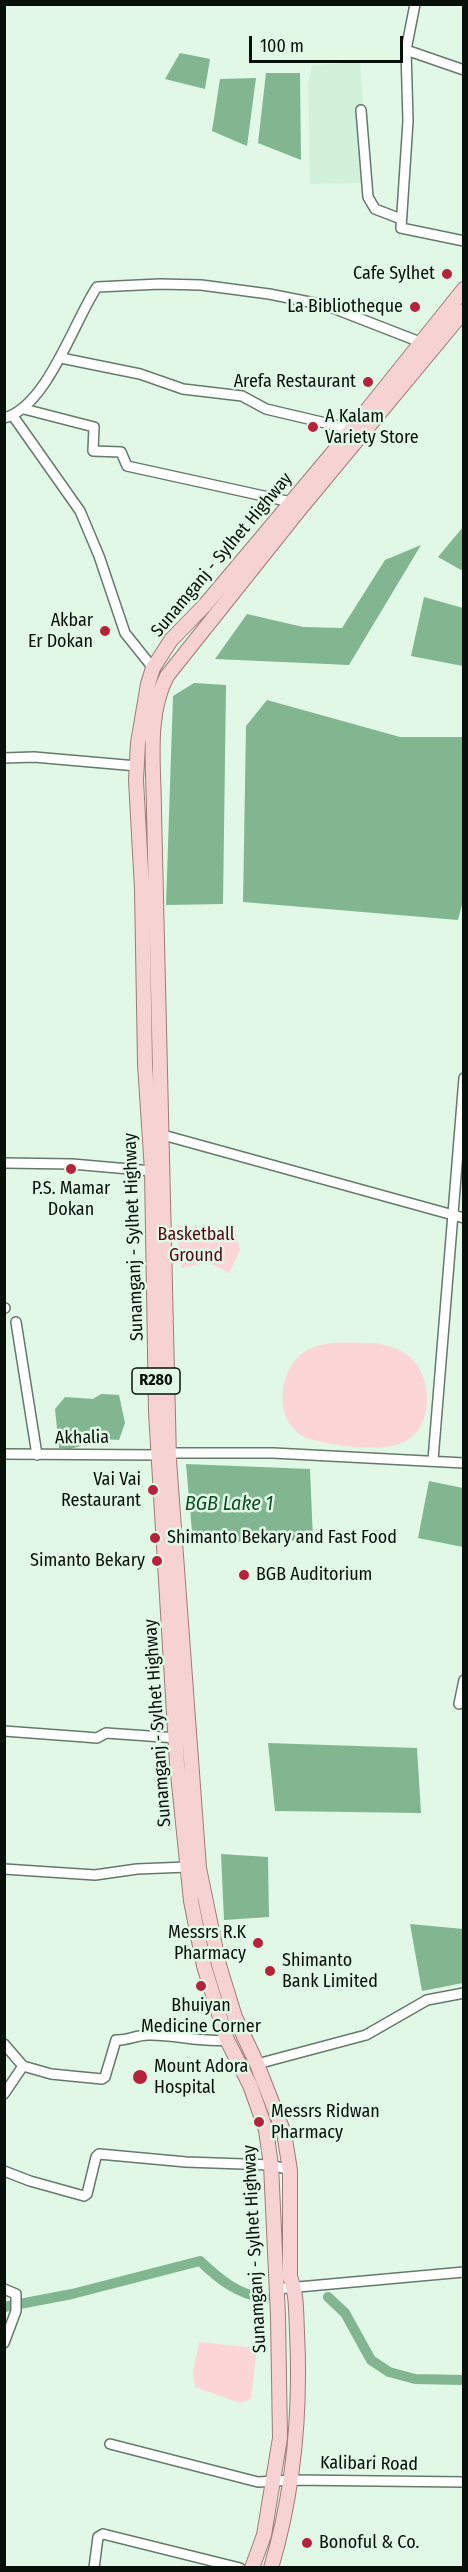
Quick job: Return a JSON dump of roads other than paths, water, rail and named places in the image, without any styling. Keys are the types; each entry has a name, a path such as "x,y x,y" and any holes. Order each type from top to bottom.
{"main road":[{"name":"Sunamganj - Sylhet Highway","path":"252,2568 264,2535 280,2438 271,2165 266,2130 250,2085 227,2040 204,1966 191,1901 187,1867 177,1738 152,1172 145,1064 137,766 140,722 153,668 171,640 205,605 291,502 464,289"},
{"name":"Sunamganj - Sylhet Highway","path":"271,2568 292,2480 298,2348 294,2288 290,2277 290,2170 284,2133 257,2064 235,2017 219,1965 199,1868 164,1454 163,1135 154,812 154,714 158,694 167,676 300,509 464,311"}],"street":[{"path":"415,4 406,50 408,121 401,228 464,241"},
{"path":"406,50 464,70"},
{"path":"361,110 368,197 375,209 401,219"},
{"path":"153,668 125,633 99,556 80,511 9,417 24,409 61,358 87,302 97,287 201,285 325,305 420,342"},
{"path":"61,358 140,374 183,388 242,396 266,409 351,429"},
{"path":"24,409 94,427 93,451 121,452 127,466 291,502"},
{"path":"4,758 34,757 137,766"},
{"path":"433,1460 459,1217 464,1078"},
{"path":"163,1135 459,1217"},
{"path":"4,1163 72,1164 152,1172"},
{"path":"16,1322 37,1455"},
{"name":"Akhalia","path":"4,1454 273,1453 464,1462"},
{"path":"459,1704 464,1680"},
{"path":"4,1731 97,1738 106,1733 177,1738"},
{"path":"4,1869 94,1875 137,1869 187,1867"},
{"path":"257,2064 366,2035 427,2001 464,1993"},
{"path":"4,2044 23,2066 51,2074 102,2079 105,2077 116,2040 123,2041 146,2035 215,2042 227,2040"},
{"path":"4,2094 23,2066"},
{"path":"4,2171 84,2196 87,2194 96,2157 99,2154 186,2162 271,2165 290,2170"},
{"path":"276,2289 464,2272"},
{"path":"4,2289 15,2294 16,2311 4,2343"},
{"name":"Kalibari Road","path":"110,2444 258,2482 292,2480 464,2482"},
{"path":"94,2568 98,2537 103,2534 240,2568"}],"water":[{"path":"180,53 210,59 205,89 165,79"},
{"path":"266,73 300,73 301,160 258,143"},
{"path":"256,78 247,146 212,131 220,79"},
{"path":"463,527 463,571 438,557"},
{"path":"421,545 349,665 215,659 247,614 303,627 342,628 385,560"},
{"path":"424,597 463,608 463,666 411,656"},
{"path":"194,683 226,685 223,904 166,905 173,696"},
{"path":"267,700 400,737 463,737 464,897 458,920 243,902 246,726"},
{"path":"101,1394 119,1395 125,1423 119,1440 86,1438 81,1446 70,1449 59,1448 55,1409 65,1397 93,1399"},
{"name":"BGB Lake 1","path":"186,1464 310,1469 313,1540 193,1543"},
{"path":"429,1481 463,1488 463,1547 418,1538"},
{"path":"268,1743 417,1748 421,1813 275,1811"},
{"path":"221,1854 268,1857 269,1917 224,1920"},
{"path":"410,1924 463,1929 463,1983 422,1991"}],"waterway":[{"path":"4,2307 72,2294 200,2261 214,2274 238,2290 265,2298"},
{"path":"328,2297 345,2313 371,2360 389,2372 415,2379 464,2380"}],"place":[{"name":"Cafe Sylhet","path":"447,274"},
{"name":"La Bibliotheque","path":"415,307"},
{"name":"Arefa Restaurant","path":"368,382"},
{"name":"A Kalam Variety Store","path":"313,427"},
{"name":"Akbar Er Dokan","path":"105,631"},
{"name":"P.S. Mamar Dokan","path":"71,1169"},
{"name":"Vai Vai Restaurant","path":"153,1490"},
{"name":"Shimanto Bekary and Fast Food","path":"155,1538"},
{"name":"Simanto Bekary","path":"157,1561"},
{"name":"BGB Auditorium","path":"244,1575"},
{"name":"Messrs R.K Pharmacy","path":"258,1943"},
{"name":"Shimanto Bank Limited","path":"270,1971"},
{"name":"Bhuiyan Medicine Corner","path":"201,1986"},
{"name":"Mount Adora Hospital","path":"140,2077"},
{"name":"Messrs Ridwan Pharmacy","path":"259,2122"},
{"name":"Bonoful & Co.","path":"307,2543"}],"park label":[{"name":"Basketball Ground","path":"196,1245"}]}
